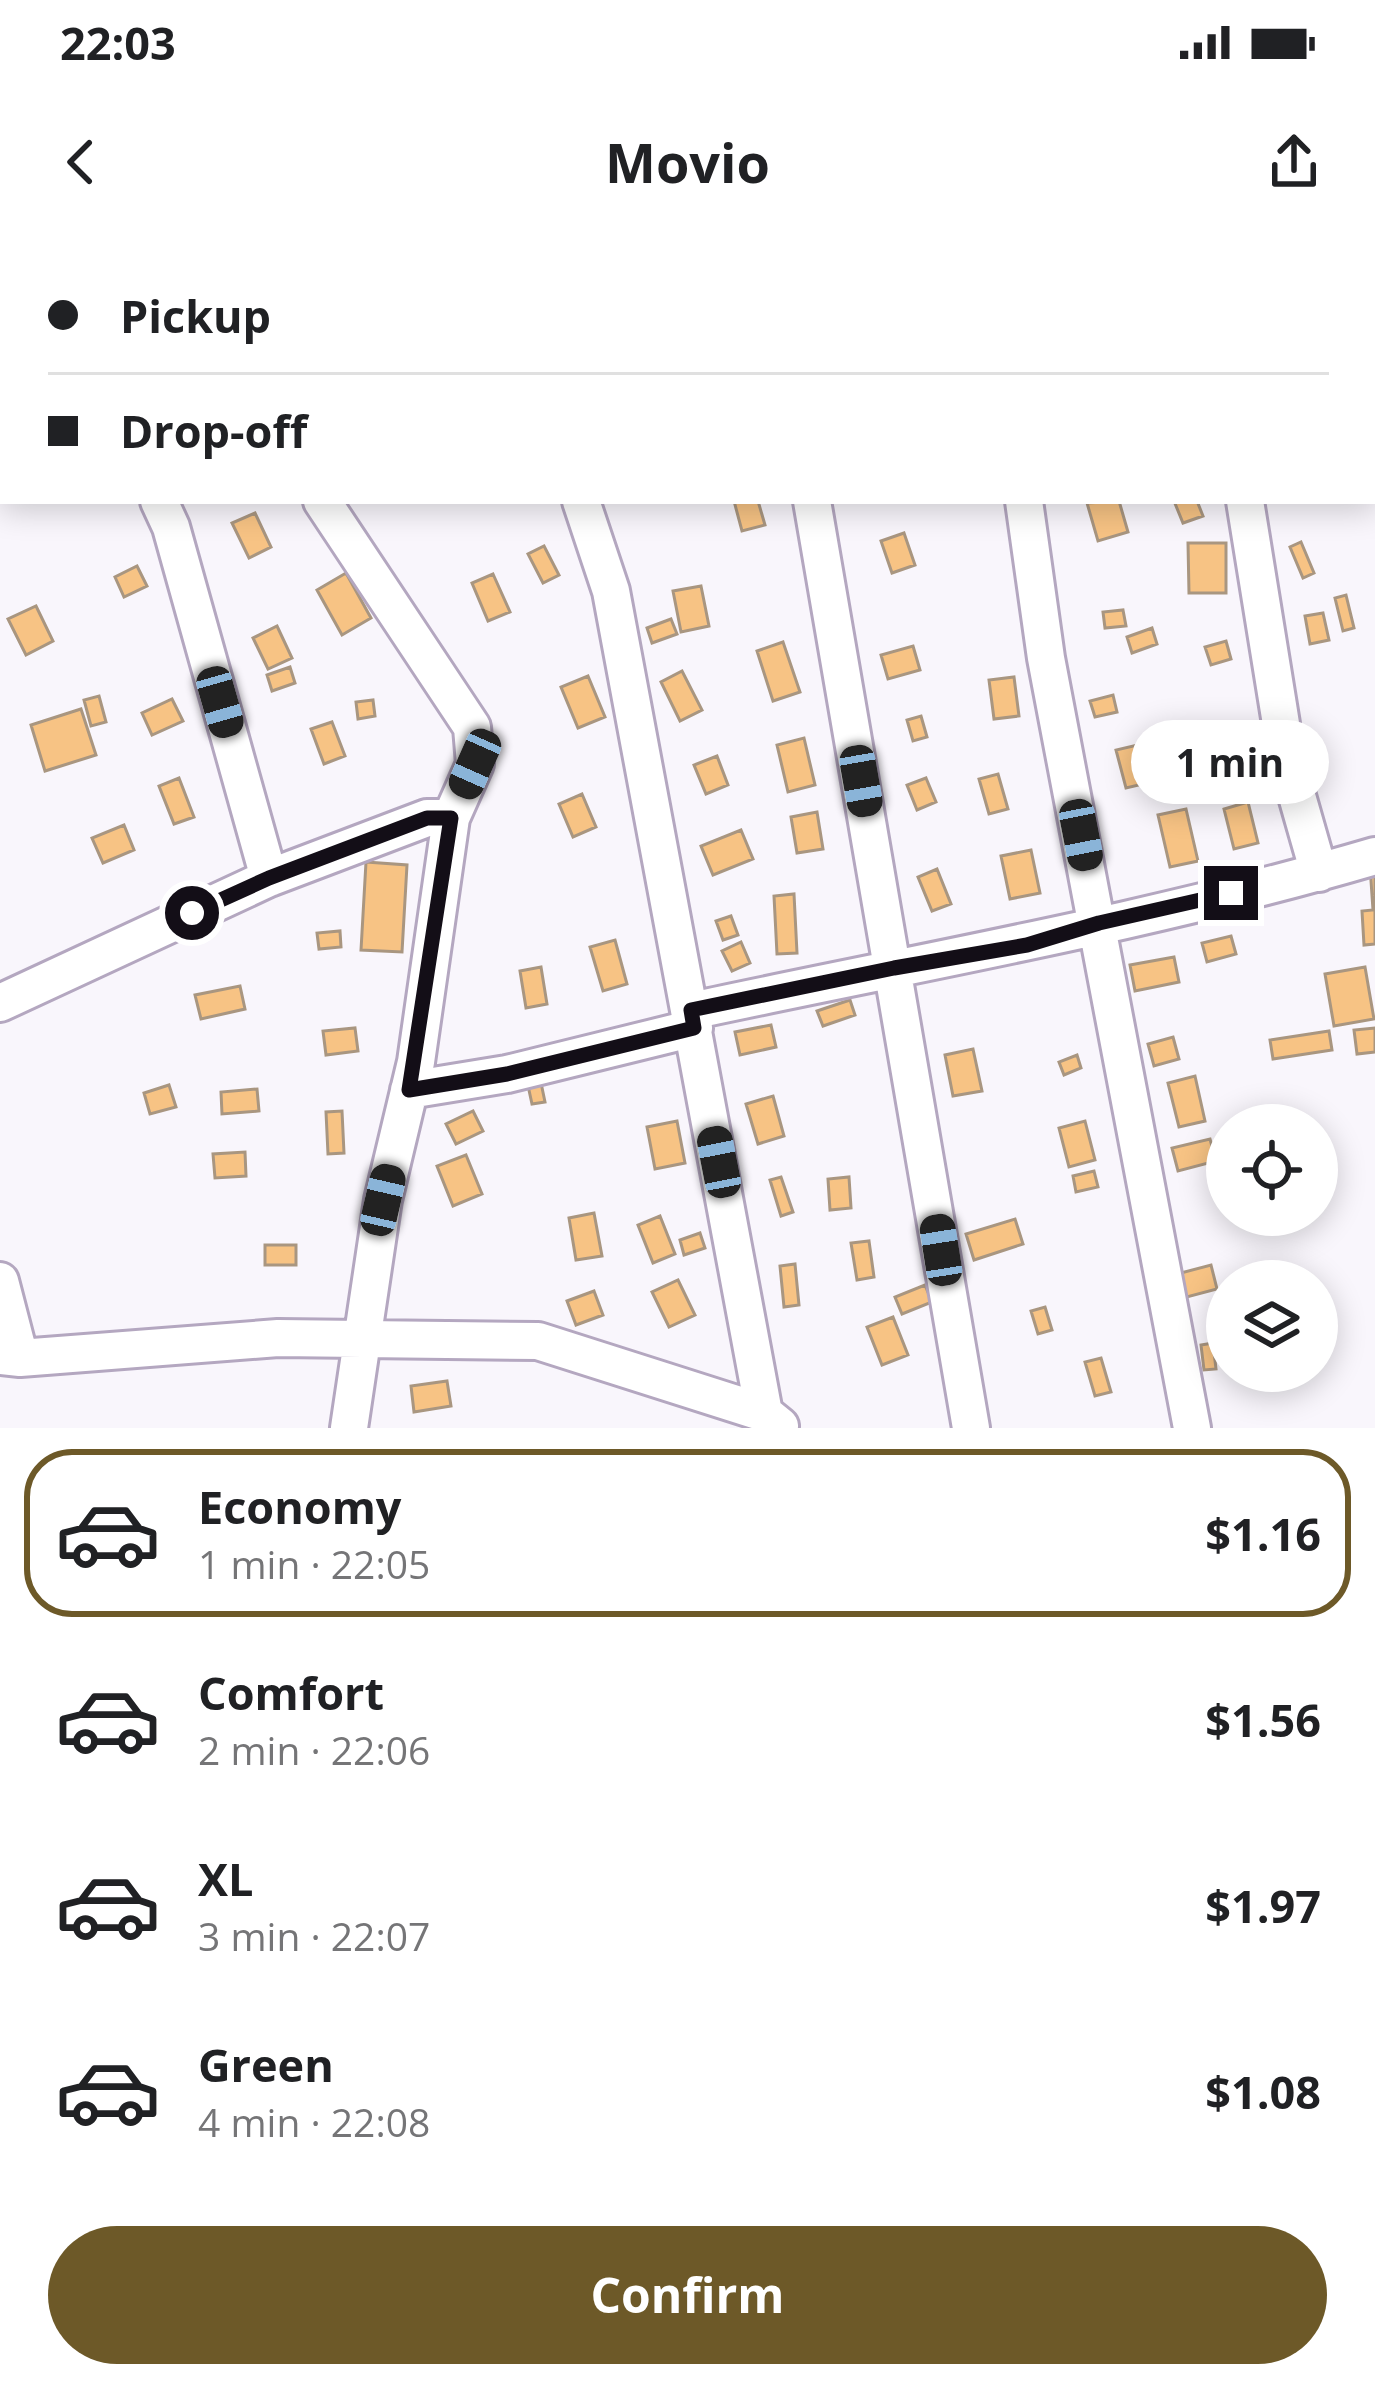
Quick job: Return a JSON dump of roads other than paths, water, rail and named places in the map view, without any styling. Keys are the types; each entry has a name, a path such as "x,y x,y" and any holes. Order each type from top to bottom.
{"street":[{"path":"160,504 171,527 269,878"},
{"path":"324,504 472,727 475,764 451,818 409,1090 383,1200 349,1428"},
{"path":"582,504 611,591 774,1421"},
{"path":"813,504 971,1428"},
{"path":"1024,504 1046,658 1192,1428"},
{"path":"1245,504 1288,761 1318,873"},
{"path":"0,1003 269,878 427,818 451,818"},
{"path":"409,1090 507,1074 692,1019 894,968 1027,945 1375,856"},
{"path":"0,1281 10,1357 278,1338 538,1340 774,1421"}]}
